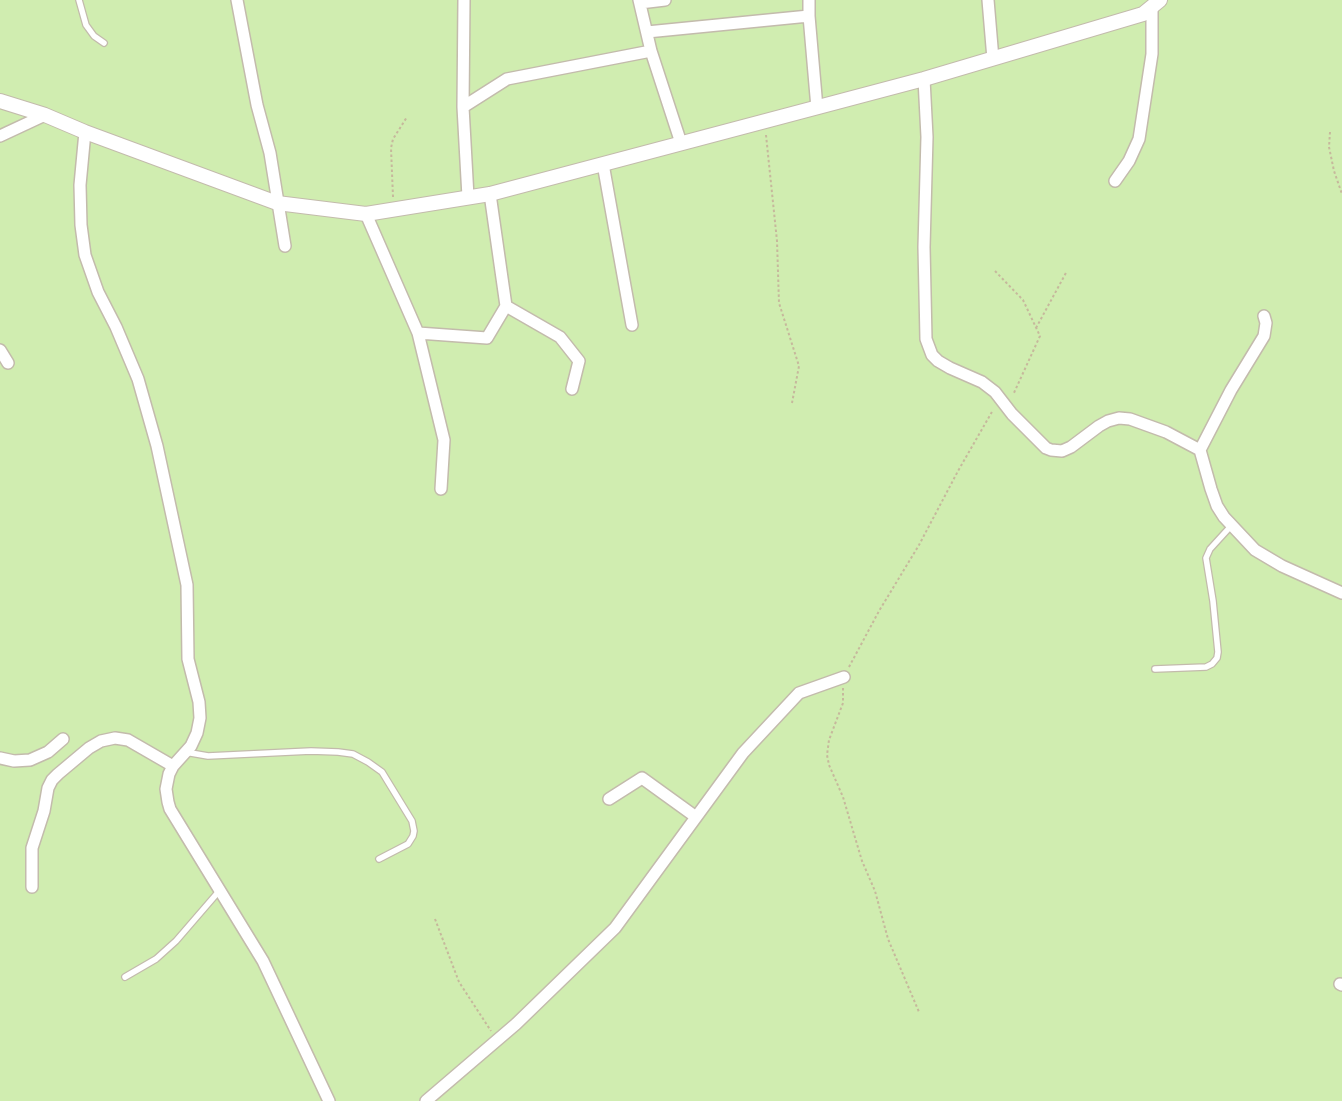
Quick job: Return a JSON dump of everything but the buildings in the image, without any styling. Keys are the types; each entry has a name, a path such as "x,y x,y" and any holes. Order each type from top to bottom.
{"street":[{"path":"237,0 257,105 270,153 285,246"},
{"path":"464,0 463,107 468,197"},
{"path":"665,0 639,1 652,51 681,143"},
{"path":"810,0 809,16 817,108"},
{"path":"988,0 993,59"},
{"path":"0,100 45,115 85,132 277,203 366,214 490,194 817,108 924,79 1143,14 1156,3"},
{"path":"1115,181 1129,161 1139,139 1152,54 1156,3"},
{"path":"647,32 809,16"},
{"path":"463,107 508,79 652,51"},
{"path":"924,79 927,137 924,247 926,339 928,347 938,361 982,382 1000,398 1046,448 1057,451 1071,447 1098,426 1119,418 1130,419 1166,432 1200,450"},
{"path":"0,136 45,115"},
{"path":"85,132 80,185 81,225 85,255 95,286 116,327 138,379 157,446 184,568 188,601 188,659 200,718 194,740 173,766 169,774 166,789 170,809 264,960 329,1101"},
{"path":"603,164 632,325"},
{"path":"418,334 487,338 506,306 490,194"},
{"path":"366,214 418,334 444,440 440,489"},
{"path":"506,306 560,337 579,361 572,389"},
{"path":"1264,316 1266,323 1264,336 1231,390 1200,450 1214,498 1231,526 1248,544 1271,561 1342,593"},
{"path":"0,350 8,363"},
{"path":"426,1101 516,1024 615,928 743,753 799,693 844,677"},
{"path":"0,758 14,761 30,760 48,752 63,738"},
{"path":"32,887 32,848 44,811 48,788 58,774 89,748 101,741 114,738 128,740 173,766"},
{"path":"609,800 642,778 696,817"}],"lane":[{"path":"79,0 86,25 94,36 104,43"},
{"path":"1155,669 1206,667 1217,658 1214,610 1206,558 1210,549 1231,526"},
{"path":"186,752 208,756 311,751 338,752 353,754 368,762 382,772 412,820 414,830 408,844 379,859"},
{"path":"124,977 156,958 176,941 220,889"}],"path":[{"path":"394,210 390,148 393,139 407,117"},
{"path":"764,121 777,241 778,303 799,366 792,404"},
{"path":"1330,132 1329,148 1342,194"},
{"path":"995,271 1022,300 1040,336 1008,408"},
{"path":"1036,328 1067,271"},
{"path":"919,1012 888,939 875,890 862,861 843,797 829,765 827,755 829,740 843,703 844,677 879,612 920,545 958,471 1000,398"},
{"path":"435,919 459,982 497,1039"}],"green space":[{"path":"0,0 1342,0 1342,1101 0,1101"}]}
